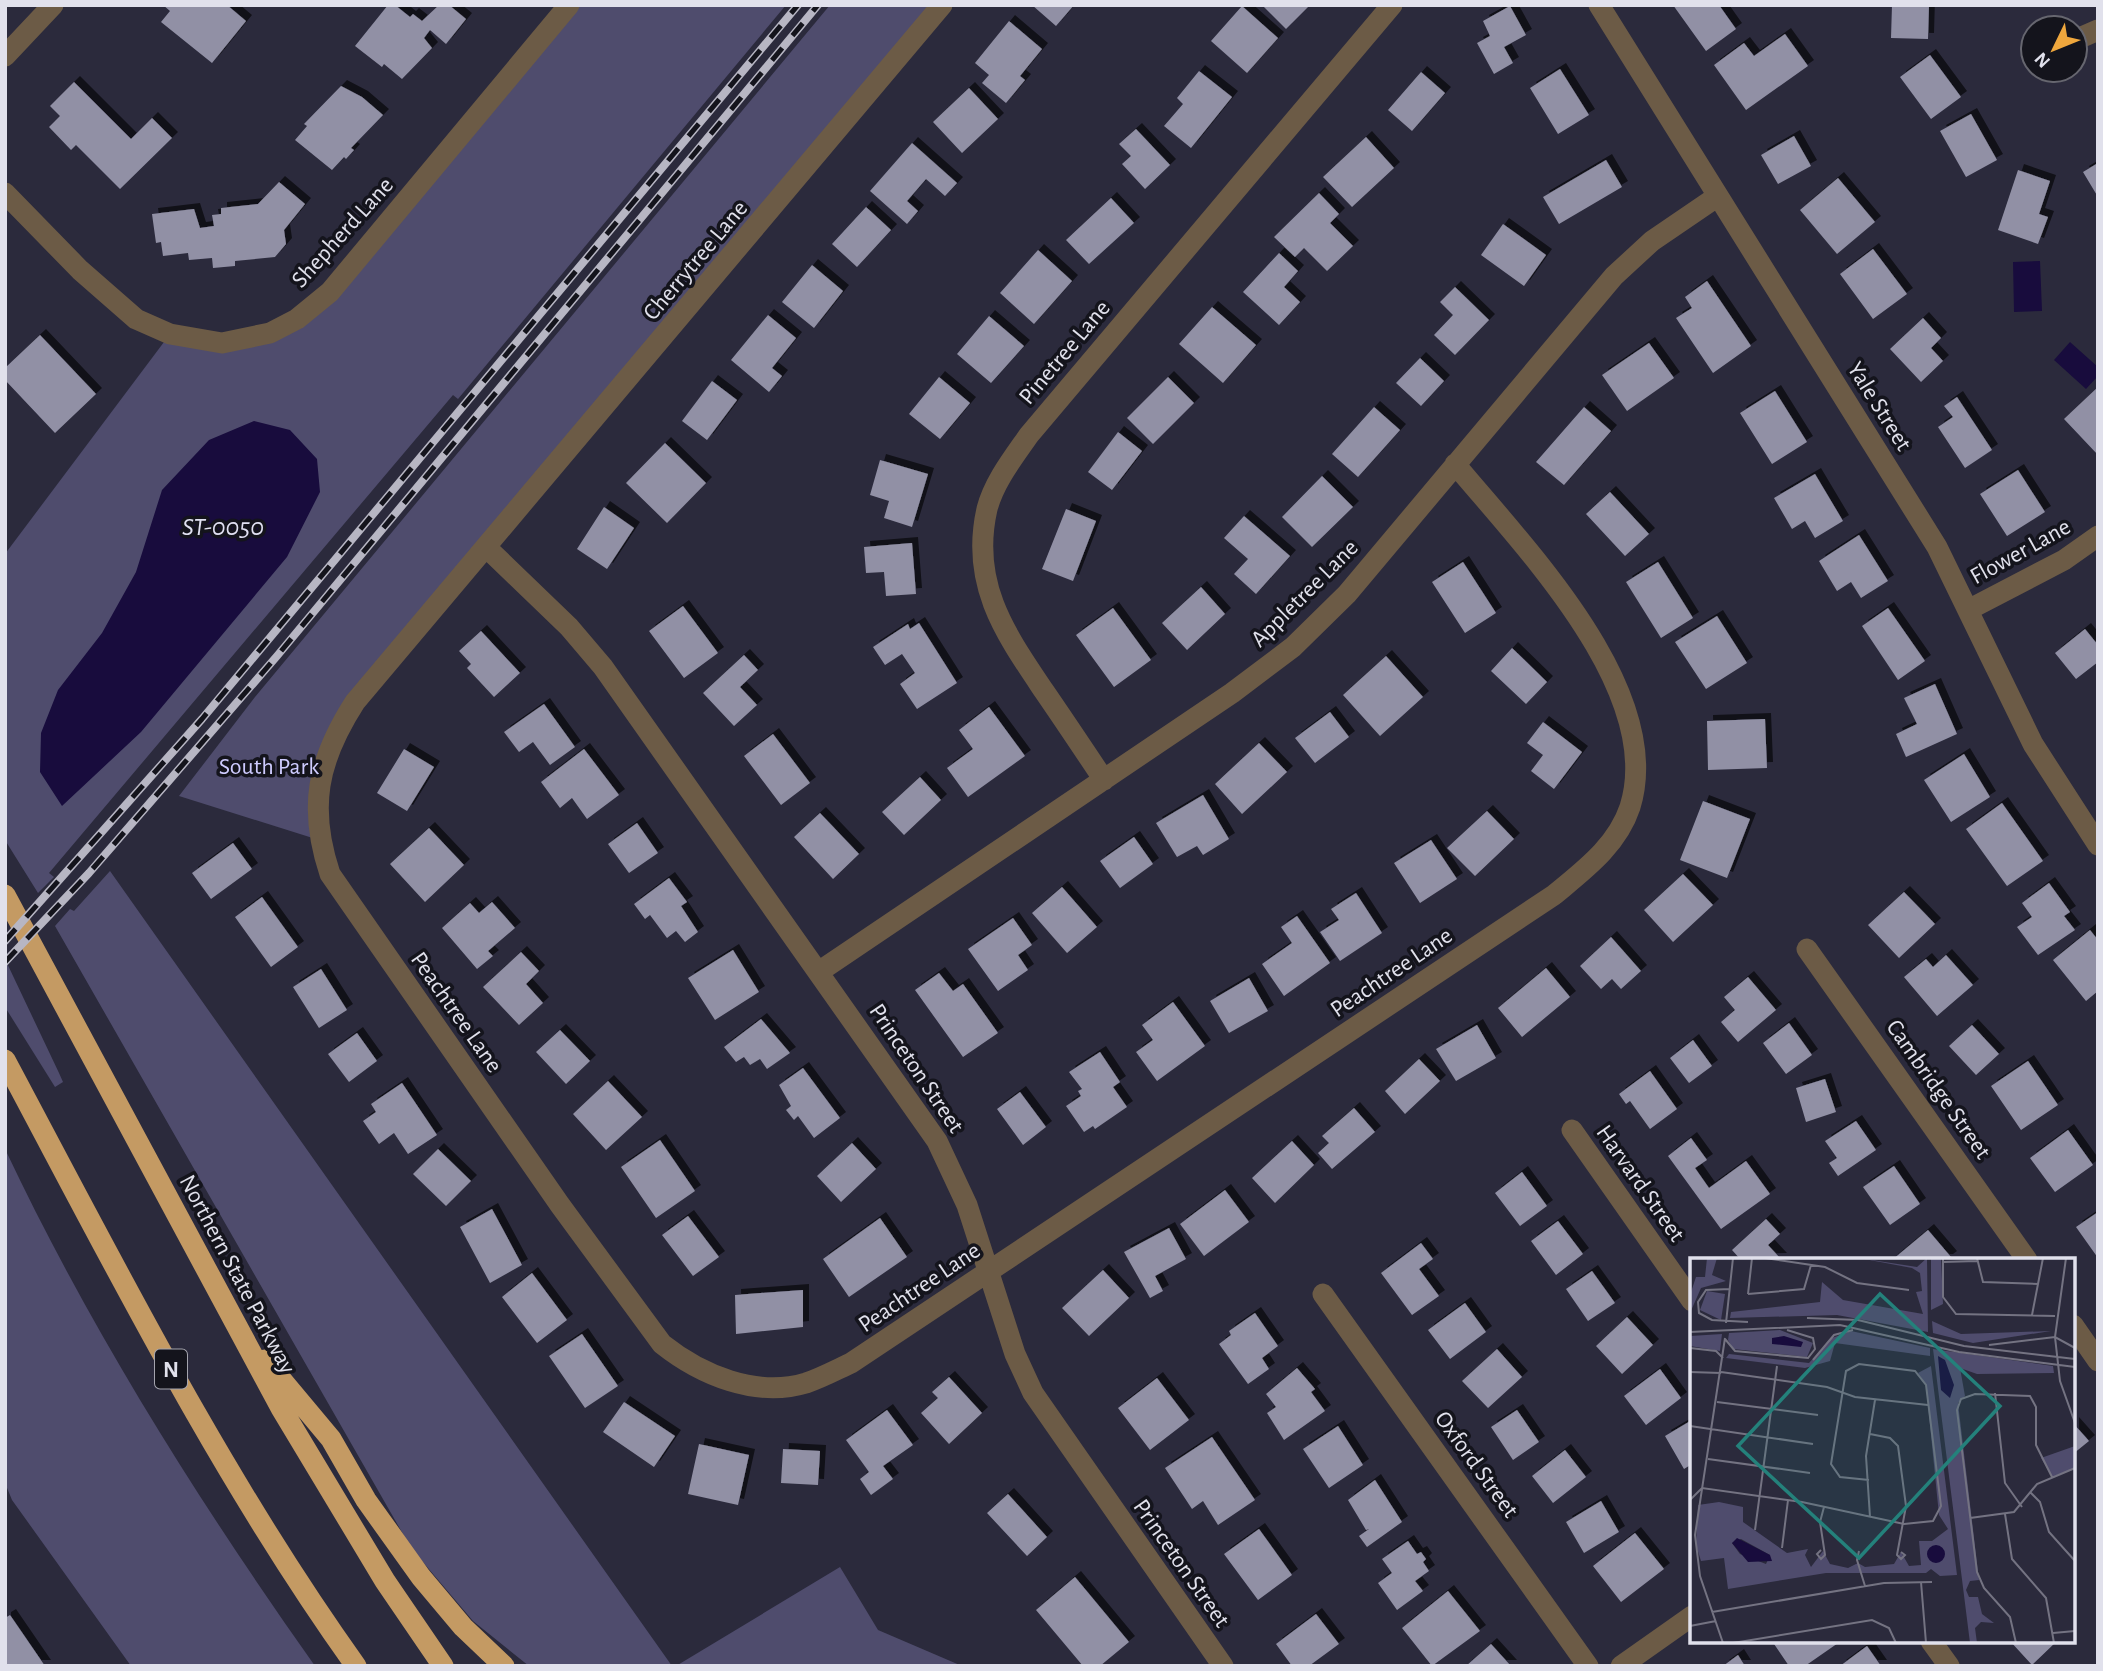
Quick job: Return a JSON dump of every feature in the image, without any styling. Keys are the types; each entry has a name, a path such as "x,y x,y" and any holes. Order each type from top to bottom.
{"highway":[{"name":"Northern State Parkway","path":"5,895 233,1321 384,1581 443,1666"},
{"name":"N","path":"5,1060 218,1452 290,1569 356,1666"},
{"path":"233,1321 331,1440 366,1500 421,1577 463,1627 504,1666"}],"street":[{"path":"5,56 53,5"},
{"name":"Shepherd Lane","path":"5,193 80,270 136,319 170,334 222,343 270,332 297,319 330,292 569,5"},
{"name":"Cherrytree Lane","path":"486,548 942,5"},
{"name":"Pinetree Lane","path":"1104,780 1003,629 990,597 982,548 987,509 996,485 1029,435 1392,5"},
{"name":"Yale Street","path":"1599,5 1937,547 2033,744 2098,845"},
{"name":"Appletree Lane","path":"820,971 1233,693 1293,647 1348,594 1614,276 1652,241 1718,197"},
{"name":"Peachtree Lane","path":"486,548 355,702 336,732 318,790 318,839 330,874 560,1205 662,1344 681,1359 727,1381 778,1388 805,1383 851,1363 1554,894 1602,855 1630,807 1637,756 1633,727 1623,698 1609,669 1551,580 1455,464"},
{"name":"Flower Lane","path":"1968,610 2064,560 2098,536"},
{"name":"Princeton Street","path":"486,548 569,627 603,667 820,971 937,1141 967,1205 1015,1354 1033,1393 1223,1666"},
{"name":"Cambridge Street","path":"1807,948 2026,1258"},
{"name":"Harvard Street","path":"1572,1130 1690,1298"},
{"name":"Oxford Street","path":"1323,1294 1588,1666"},
{"path":"2082,1334 2098,1361"},
{"path":"1621,1666 1690,1617"},
{"path":"1932,1643 1949,1666"}],"green space":[{"path":"569,5 786,5 458,399 453,395 49,873 54,877 38,893 5,840 5,554 167,338 217,347 297,324"},
{"name":"South Park","path":"830,5 942,5 336,732 319,840 179,796 255,697"},
{"path":"110,871 672,1666 529,1666 473,1621 411,1548 55,926 70,909 74,911"},
{"path":"5,959 63,1082 55,1087 5,1007"},
{"path":"5,1149 73,1284 110,1349 230,1542 315,1666 131,1666 12,1500 5,1483"},
{"path":"840,1567 878,1630 962,1666 676,1666"}],"water":[{"path":"2040,261 2042,311 2014,312 2013,262"},
{"path":"2070,342 2098,367 2098,376 2086,389 2054,360"},
{"name":"ST-0050","path":"254,421 290,430 317,459 320,492 287,557 141,732 62,806 40,772 41,733 58,690 102,633 136,572 162,490 209,440"}],"building":[{"path":"163,5 227,5 246,21 212,63 161,22 170,11"},
{"path":"388,5 395,5 410,17 413,14 422,21 439,5 449,5 466,19 446,44 430,30 424,38 432,48 402,79 355,46"},
{"path":"1032,5 1074,5 1056,26"},
{"path":"1262,5 1310,5 1286,29"},
{"path":"1673,5 1719,5 1736,29 1706,51"},
{"path":"1892,5 1929,5 1928,39 1891,38"},
{"path":"1242,6 1278,38 1247,73 1211,41"},
{"path":"1510,6 1526,35 1504,47 1513,63 1494,74 1477,43 1490,36 1483,21"},
{"path":"1009,21 1042,49 1020,76 1025,80 1006,103 982,83 989,75 975,63"},
{"path":"1785,34 1808,66 1746,110 1714,65 1744,43 1754,56"},
{"path":"1930,55 1961,97 1931,119 1900,77"},
{"path":"1560,69 1589,115 1558,134 1530,88"},
{"path":"1199,71 1232,97 1191,148 1164,126 1183,104 1177,98"},
{"path":"1421,72 1445,93 1412,131 1388,110"},
{"path":"74,82 131,139 152,118 172,138 120,189 76,145 71,150 49,127 60,116 50,106"},
{"path":"341,86 362,97 383,115 351,148 354,150 346,159 344,157 332,170 295,140 307,126 304,124"},
{"path":"969,88 998,119 962,153 933,122"},
{"path":"1971,114 1997,160 1966,177 1940,131"},
{"path":"1136,129 1170,165 1145,189 1122,164 1131,156 1119,144"},
{"path":"1794,136 1811,166 1778,184 1761,155"},
{"path":"1366,137 1394,168 1352,207 1323,177"},
{"path":"912,143 957,183 945,196 926,179 907,201 918,211 907,224 870,191"},
{"path":"1606,160 1622,187 1559,224 1543,197"},
{"path":"2098,163 2098,197 2083,172"},
{"path":"2018,170 2050,181 2039,214 2048,217 2038,244 1998,230"},
{"path":"1838,178 1875,222 1837,254 1800,210"},
{"path":"279,182 305,204 284,230 286,244 275,257 235,261 235,266 213,268 212,258 189,260 188,253 163,256 161,242 156,243 152,214 194,209 200,228 214,226 212,215 221,214 221,208 258,204"},
{"path":"1319,193 1339,214 1330,223 1353,246 1327,271 1304,248 1295,257 1274,237"},
{"path":"1111,198 1134,223 1089,264 1066,240"},
{"path":"866,207 891,230 857,267 832,244"},
{"path":"1503,224 1546,255 1524,286 1481,255"},
{"path":"1873,249 1907,294 1873,319 1840,274"},
{"path":"1038,250 1072,281 1034,324 1000,293"},
{"path":"1279,253 1298,271 1284,287 1300,302 1279,325 1243,292"},
{"path":"812,265 843,291 814,328 782,302"},
{"path":"1707,281 1751,346 1713,373 1676,318 1692,308 1685,297"},
{"path":"1455,287 1489,320 1455,355 1434,335 1453,315 1440,302"},
{"path":"1212,307 1256,345 1223,383 1179,344"},
{"path":"768,315 796,338 772,368 782,376 769,392 731,360"},
{"path":"989,316 1024,346 991,383 957,354"},
{"path":"1923,318 1941,338 1931,348 1943,361 1921,382 1890,349"},
{"path":"40,335 96,394 55,433 5,380 5,368"},
{"path":"1649,343 1674,378 1627,411 1602,375"},
{"path":"1420,358 1444,381 1421,406 1396,383"},
{"path":"939,377 970,403 940,439 909,414"},
{"path":"1168,377 1194,403 1153,444 1127,418"},
{"path":"712,381 737,400 707,440 682,421"},
{"path":"2098,387 2098,455 2064,419"},
{"path":"1775,391 1807,442 1772,464 1740,413"},
{"path":"1957,397 1992,450 1965,468 1938,427 1953,417 1944,406"},
{"path":"1374,407 1400,430 1358,477 1332,454"},
{"path":"1584,407 1611,431 1564,485 1536,462"},
{"path":"1118,432 1142,451 1112,490 1088,472"},
{"path":"665,443 706,483 667,523 626,483"},
{"path":"880,460 928,474 912,527 884,518 889,501 870,495"},
{"path":"2018,470 2045,512 2007,536 1980,494"},
{"path":"1815,474 1843,521 1815,538 1805,521 1792,529 1774,498"},
{"path":"1322,476 1353,507 1312,547 1282,517"},
{"path":"1610,492 1649,534 1625,556 1586,514"},
{"path":"604,507 634,528 607,569 577,549"},
{"path":"1066,509 1096,521 1073,581 1042,569"},
{"path":"1244,516 1290,556 1256,594 1234,574 1248,559 1224,538"},
{"path":"1859,535 1888,581 1861,598 1851,582 1837,591 1819,561"},
{"path":"912,543 916,594 886,596 884,572 866,573 864,547"},
{"path":"1463,562 1496,613 1465,633 1432,582"},
{"path":"1658,562 1693,618 1661,638 1626,582"},
{"path":"1201,587 1225,614 1187,650 1162,623"},
{"path":"683,606 718,653 684,678 649,631"},
{"path":"1113,608 1151,660 1114,687 1076,635"},
{"path":"1888,608 1925,661 1898,680 1862,626"},
{"path":"1717,616 1747,663 1706,689 1675,642"},
{"path":"919,623 957,683 917,709 900,684 915,673 902,654 885,665 873,647 908,624 910,629"},
{"path":"2085,629 2098,645 2098,662 2076,679 2055,653"},
{"path":"481,631 520,673 494,697 467,668 471,664 459,651"},
{"path":"1512,648 1547,682 1526,704 1491,671"},
{"path":"744,655 758,670 740,687 757,705 734,726 703,693"},
{"path":"1386,656 1423,697 1380,736 1343,695"},
{"path":"1935,684 1957,734 1906,757 1896,734 1917,724 1904,698"},
{"path":"544,704 575,747 550,765 533,742 519,752 504,732"},
{"path":"989,707 1025,756 968,797 947,768 973,749 959,730"},
{"path":"1330,712 1349,737 1315,763 1295,738"},
{"path":"1765,719 1767,768 1708,770 1707,721"},
{"path":"1543,722 1582,752 1554,789 1531,771 1543,755 1527,743"},
{"path":"773,734 810,783 781,805 744,756"},
{"path":"1259,743 1287,772 1242,814 1215,784"},
{"path":"404,749 434,767 407,811 377,793"},
{"path":"584,749 619,795 587,819 572,798 560,808 541,782"},
{"path":"1964,754 1990,797 1951,822 1924,780"},
{"path":"920,777 941,800 904,835 882,812"},
{"path":"1203,795 1229,839 1203,855 1197,846 1177,857 1156,823"},
{"path":"1703,801 1750,819 1727,878 1680,860"},
{"path":"2002,803 2043,861 2007,886 1966,829"},
{"path":"1487,811 1514,839 1475,876 1447,848"},
{"path":"820,813 859,854 833,879 794,837"},
{"path":"637,823 658,853 629,873 608,844"},
{"path":"429,828 464,865 425,902 390,864"},
{"path":"1134,837 1153,864 1120,888 1100,861"},
{"path":"1431,840 1457,879 1420,903 1394,863"},
{"path":"233,843 252,869 211,899 192,873"},
{"path":"1683,874 1713,905 1673,942 1644,910"},
{"path":"669,878 687,902 681,906 698,932 685,942 676,931 667,938 650,915 645,919 634,904"},
{"path":"2049,883 2070,912 2064,916 2075,930 2038,955 2017,927 2032,917 2022,903"},
{"path":"1062,887 1097,927 1067,953 1032,913"},
{"path":"1904,892 1935,924 1899,958 1868,925"},
{"path":"1356,893 1382,933 1340,961 1320,932 1339,920 1331,909"},
{"path":"262,897 298,947 271,967 235,917"},
{"path":"492,902 515,928 488,951 493,956 477,969 442,928 470,903 479,913"},
{"path":"1297,916 1330,963 1284,996 1262,964 1292,943 1281,927"},
{"path":"1013,918 1032,945 1018,955 1028,970 998,991 968,949"},
{"path":"2090,930 2098,940 2098,991 2086,1001 2053,960"},
{"path":"1611,937 1641,971 1621,989 1612,979 1601,989 1580,966"},
{"path":"733,950 759,992 715,1020 688,978"},
{"path":"521,952 539,971 526,984 543,1003 519,1025 483,987"},
{"path":"1946,955 1973,985 1937,1016 1904,977 1926,959 1933,967"},
{"path":"1546,968 1570,997 1522,1037 1498,1008"},
{"path":"321,969 347,1010 319,1028 293,987"},
{"path":"939,973 953,991 963,984 998,1033 963,1057 915,990"},
{"path":"1748,977 1776,1010 1738,1042 1721,1022 1735,1010 1724,997"},
{"path":"1249,978 1268,1011 1229,1033 1210,1001"},
{"path":"1173,1002 1205,1046 1157,1081 1136,1052 1153,1040 1142,1025"},
{"path":"761,1019 790,1053 767,1069 760,1059 750,1065 744,1057 736,1062 724,1047"},
{"path":"1789,1023 1812,1055 1786,1074 1763,1043"},
{"path":"1477,1025 1496,1058 1456,1081 1436,1049"},
{"path":"1972,1025 1999,1054 1976,1075 1949,1046"},
{"path":"560,1030 590,1061 566,1084 536,1052"},
{"path":"357,1033 377,1061 349,1082 328,1054"},
{"path":"1693,1040 1712,1066 1689,1083 1670,1058"},
{"path":"1100,1052 1120,1082 1113,1087 1127,1107 1095,1129 1093,1126 1084,1132 1066,1106 1081,1096 1078,1091 1082,1089 1069,1072"},
{"path":"1419,1059 1440,1081 1405,1114 1385,1091"},
{"path":"2028,1061 2058,1105 2021,1130 1991,1086"},
{"path":"803,1068 840,1118 814,1138 798,1116 794,1120 786,1110 791,1106 779,1085"},
{"path":"1650,1071 1677,1109 1650,1129 1630,1101 1626,1104 1619,1094"},
{"path":"1825,1079 1836,1112 1806,1122 1796,1088"},
{"path":"608,1081 642,1117 606,1150 573,1114"},
{"path":"402,1083 437,1135 408,1154 394,1133 379,1144 363,1121 376,1112 371,1104"},
{"path":"1020,1092 1046,1127 1023,1145 997,1109"},
{"path":"1354,1108 1375,1132 1332,1169 1318,1153 1329,1143 1322,1136"},
{"path":"1856,1121 1876,1150 1838,1176 1829,1163 1837,1158 1825,1141"},
{"path":"2068,1130 2093,1165 2055,1192 2030,1158"},
{"path":"1691,1138 1707,1160 1695,1168 1709,1188 1746,1161 1770,1194 1721,1229 1668,1156"},
{"path":"660,1140 695,1191 656,1218 621,1167"},
{"path":"1292,1141 1314,1165 1275,1203 1252,1178"},
{"path":"852,1143 876,1169 841,1202 817,1176"},
{"path":"438,1149 471,1181 446,1206 413,1174"},
{"path":"1894,1166 1920,1204 1890,1225 1863,1187"},
{"path":"1522,1172 1547,1206 1520,1226 1495,1193"},
{"path":"1225,1190 1249,1222 1204,1256 1180,1224"},
{"path":"492,1209 522,1265 490,1283 460,1227"},
{"path":"2098,1212 2098,1258 2076,1227"},
{"path":"688,1216 719,1257 693,1276 662,1235"},
{"path":"880,1218 907,1257 849,1297 823,1259"},
{"path":"1766,1219 1780,1234 1768,1245 1780,1258 1739,1258 1732,1250"},
{"path":"1558,1221 1583,1254 1556,1275 1531,1241"},
{"path":"1169,1228 1186,1259 1155,1276 1163,1291 1150,1298 1124,1252"},
{"path":"1928,1230 1951,1257 1950,1258 1894,1258"},
{"path":"1421,1243 1433,1259 1419,1269 1439,1296 1412,1315 1381,1273"},
{"path":"1103,1270 1129,1298 1089,1336 1062,1308"},
{"path":"1592,1271 1615,1303 1588,1321 1566,1289"},
{"path":"532,1273 567,1320 537,1343 502,1297"},
{"path":"803,1290 803,1327 736,1334 735,1295"},
{"path":"1465,1303 1486,1332 1450,1359 1428,1330"},
{"path":"1255,1313 1278,1346 1262,1358 1269,1369 1248,1384 1219,1344 1231,1335 1229,1331"},
{"path":"1627,1317 1653,1345 1622,1374 1596,1346"},
{"path":"582,1334 618,1386 585,1408 549,1356"},
{"path":"1497,1349 1522,1377 1488,1408 1462,1381"},
{"path":"1297,1368 1315,1389 1311,1392 1325,1411 1284,1440 1267,1413 1276,1407 1266,1394"},
{"path":"1660,1369 1681,1398 1646,1425 1624,1396"},
{"path":"949,1377 982,1413 949,1444 921,1413 938,1398 932,1392"},
{"path":"1157,1378 1189,1420 1150,1450 1118,1408"},
{"path":"624,1402 675,1436 654,1467 603,1432"},
{"path":"887,1410 913,1445 883,1466 893,1479 871,1495 860,1479 869,1472 846,1440"},
{"path":"1517,1410 1539,1442 1513,1460 1491,1427"},
{"path":"1690,1421 1690,1465 1684,1469 1665,1436"},
{"path":"2075,1425 2089,1441 2075,1452"},
{"path":"1338,1426 1363,1465 1329,1488 1303,1449"},
{"path":"1212,1437 1255,1500 1218,1525 1203,1501 1192,1509 1165,1468"},
{"path":"699,1444 749,1455 738,1505 688,1494"},
{"path":"783,1449 820,1451 818,1485 781,1483"},
{"path":"1565,1450 1586,1477 1553,1503 1532,1476"},
{"path":"1375,1480 1402,1522 1367,1547 1359,1536 1369,1529 1366,1530 1348,1500"},
{"path":"1008,1494 1047,1537 1027,1556 987,1513"},
{"path":"1601,1501 1619,1532 1584,1553 1566,1522"},
{"path":"1259,1529 1292,1575 1258,1600 1224,1554"},
{"path":"1635,1533 1664,1569 1621,1602 1593,1566"},
{"path":"1408,1541 1417,1554 1421,1552 1426,1559 1423,1562 1429,1571 1415,1581 1423,1591 1397,1610 1378,1583 1392,1573 1382,1559"},
{"path":"1075,1577 1129,1642 1100,1666 1083,1666 1036,1610"},
{"path":"1448,1591 1480,1631 1432,1666 1402,1628"},
{"path":"1316,1614 1339,1644 1309,1666 1292,1666 1276,1644"},
{"path":"10,1615 45,1666 5,1666 5,1618"},
{"path":"1773,1643 1838,1643 1805,1666 1789,1666"},
{"path":"2012,1643 2055,1643 2032,1665"},
{"path":"1491,1644 1511,1666 1466,1666"},
{"path":"1867,1646 1881,1666 1840,1666"},
{"path":"1738,1655 1745,1666 1723,1666"}],"railway":[{"path":"5,941 202,719 798,5"},
{"path":"5,962 89,873 277,656 818,5"}]}
